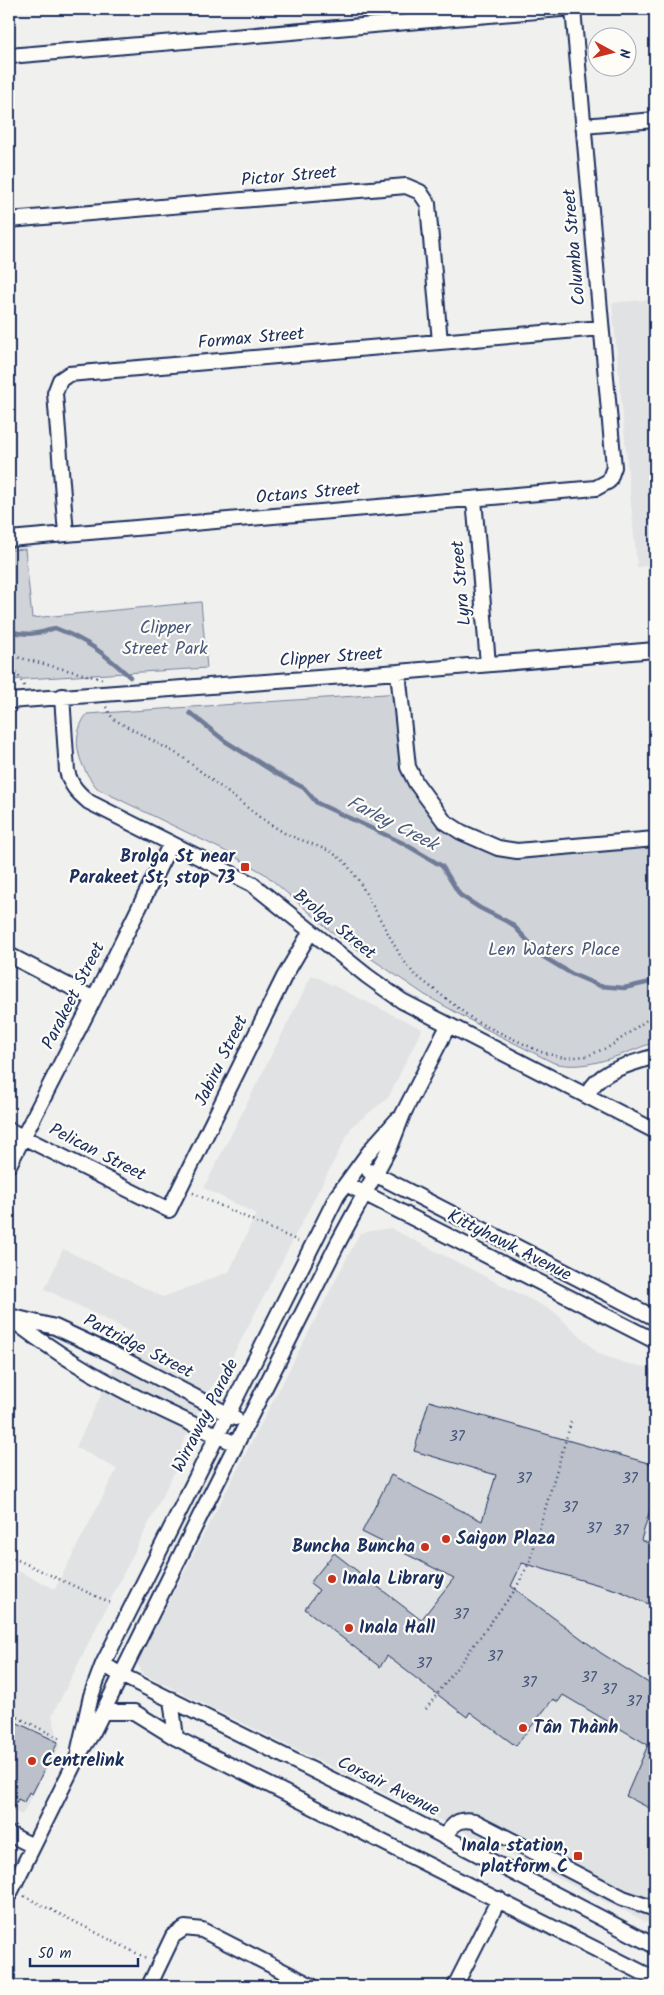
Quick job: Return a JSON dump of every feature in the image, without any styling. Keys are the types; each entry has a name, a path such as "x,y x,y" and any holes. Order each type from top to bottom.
{"street":[{"path":"9,56 399,16 561,9"},
{"name":"Columba Street","path":"573,9 614,467 609,481"},
{"path":"583,126 655,120"},
{"name":"Pictor Street","path":"9,220 406,186 420,192 428,204 440,342"},
{"name":"Formax Street","path":"66,534 55,393 60,380 69,374 601,328"},
{"name":"Octans Street","path":"9,539 596,488 609,481"},
{"name":"Lyra Street","path":"474,499 488,664"},
{"name":"Clipper Street","path":"9,701 398,672 655,650"},
{"path":"398,672 408,767 416,783 444,821 461,832 498,848 517,851 655,839"},
{"name":"Brolga Street","path":"62,696 67,771 70,782 75,790 89,802 252,884 367,976 402,1001 655,1131"},
{"name":"Parakeet Street","path":"9,1165 171,843"},
{"name":"Jabiru Street","path":"169,1210 284,977 311,931"},
{"path":"9,955 94,999"},
{"name":"Wirraway Parade","path":"10,1893 79,1754 94,1732 246,1424 364,1194 376,1175 391,1145 403,1114 448,1026"},
{"path":"587,1095 593,1084 600,1078 617,1069 655,1056"},
{"name":"Wirraway Parade","path":"79,1754 91,1696 103,1664 216,1435 337,1196 380,1139 403,1114"},
{"name":"Pelican Street","path":"9,1130 169,1210"},
{"name":"Kittyhawk Avenue","path":"359,1166 655,1318"},
{"name":"Kittyhawk Avenue","path":"346,1184 655,1341"},
{"name":"Partridge Street","path":"9,1317 55,1327 111,1353 246,1424"},
{"name":"Partridge Street","path":"9,1317 42,1344 87,1372 137,1399 236,1444"},
{"name":"Corsair Avenue","path":"103,1664 121,1675 444,1837 655,1946"},
{"path":"171,1699 176,1738"},
{"path":"103,1712 134,1712 176,1738 655,1979"},
{"path":"444,1837 454,1823 459,1820 474,1821 623,1898 655,1909"},
{"path":"9,1834 33,1846"},
{"path":"455,1986 499,1899"},
{"path":"148,1986 173,1936 185,1928 202,1930 312,1986"}],"path":[{"path":"9,657 102,679 106,709 113,719 182,756 262,819 286,834 330,851 345,862 358,881 401,958 414,974 475,1020 541,1052 564,1058 586,1056 610,1046 655,1014"},
{"path":"9,657 32,699"},
{"path":"180,1188 298,1241"},
{"path":"426,1709 522,1578 529,1563 572,1419"},
{"path":"9,1556 113,1604"},
{"path":"516,1575 522,1578"},
{"path":"9,1713 59,1738"},
{"path":"10,1893 159,1964"}],"shaded area":[{"path":"655,299 655,565 637,567 612,303"},
{"path":"312,975 422,1029 388,1098 352,1126 226,1369 210,1389 181,1446 182,1457 52,1716 60,1745 22,1815 9,1809 9,1590 19,1571 55,1589 117,1469 76,1447 131,1332 45,1289 63,1249 163,1297 229,1272 256,1214 204,1188"},
{"path":"390,1228 553,1311 599,1354 625,1363 655,1369 655,1926 143,1674 137,1663 360,1233"}],"green space":[{"name":"Clipper Street Park","path":"25,549 32,618 201,602 207,668 9,680 9,550"},
{"name":"Len Waters Place","path":"400,693 408,767 444,821 498,848 655,839 655,1042 605,1060 580,1065 567,1065 554,1063 484,1028 425,995 332,932 265,874 225,851 98,789 86,772 77,743 81,724 87,714"}],"building":[{"path":"429,1401 655,1465 655,1493 641,1540 655,1546 655,1607 620,1591 522,1563 511,1586 601,1653 655,1687 655,1811 626,1796 648,1745 563,1695 558,1702 553,1699 516,1746 470,1712 467,1717 387,1656 380,1667 305,1609 319,1590 310,1583 334,1553 421,1620 454,1578 362,1532 391,1475 482,1521 496,1475 414,1451"},
{"path":"9,1719 58,1742 32,1794 29,1792 24,1802 18,1799 9,1816"}],"waterway":[{"name":"Farley Creek","path":"9,631 32,634 55,628 77,637 95,648 130,677"},
{"name":"Farley Creek","path":"190,713 225,741 279,775 304,788 317,803 403,843 442,866 460,895 480,908 512,924 542,956 572,974 600,986 624,988 655,981"}],"place":[{"name":"Brolga St near Parakeet St, stop 73","path":"245,867"},
{"name":"Saigon Plaza","path":"446,1539"},
{"name":"Buncha Buncha","path":"425,1547"},
{"name":"Inala Library","path":"332,1579"},
{"name":"Inala Hall","path":"349,1628"},
{"name":"Tân Thành","path":"523,1728"},
{"name":"Centrelink","path":"32,1761"},
{"name":"Inala station, platform C","path":"578,1856"}]}
